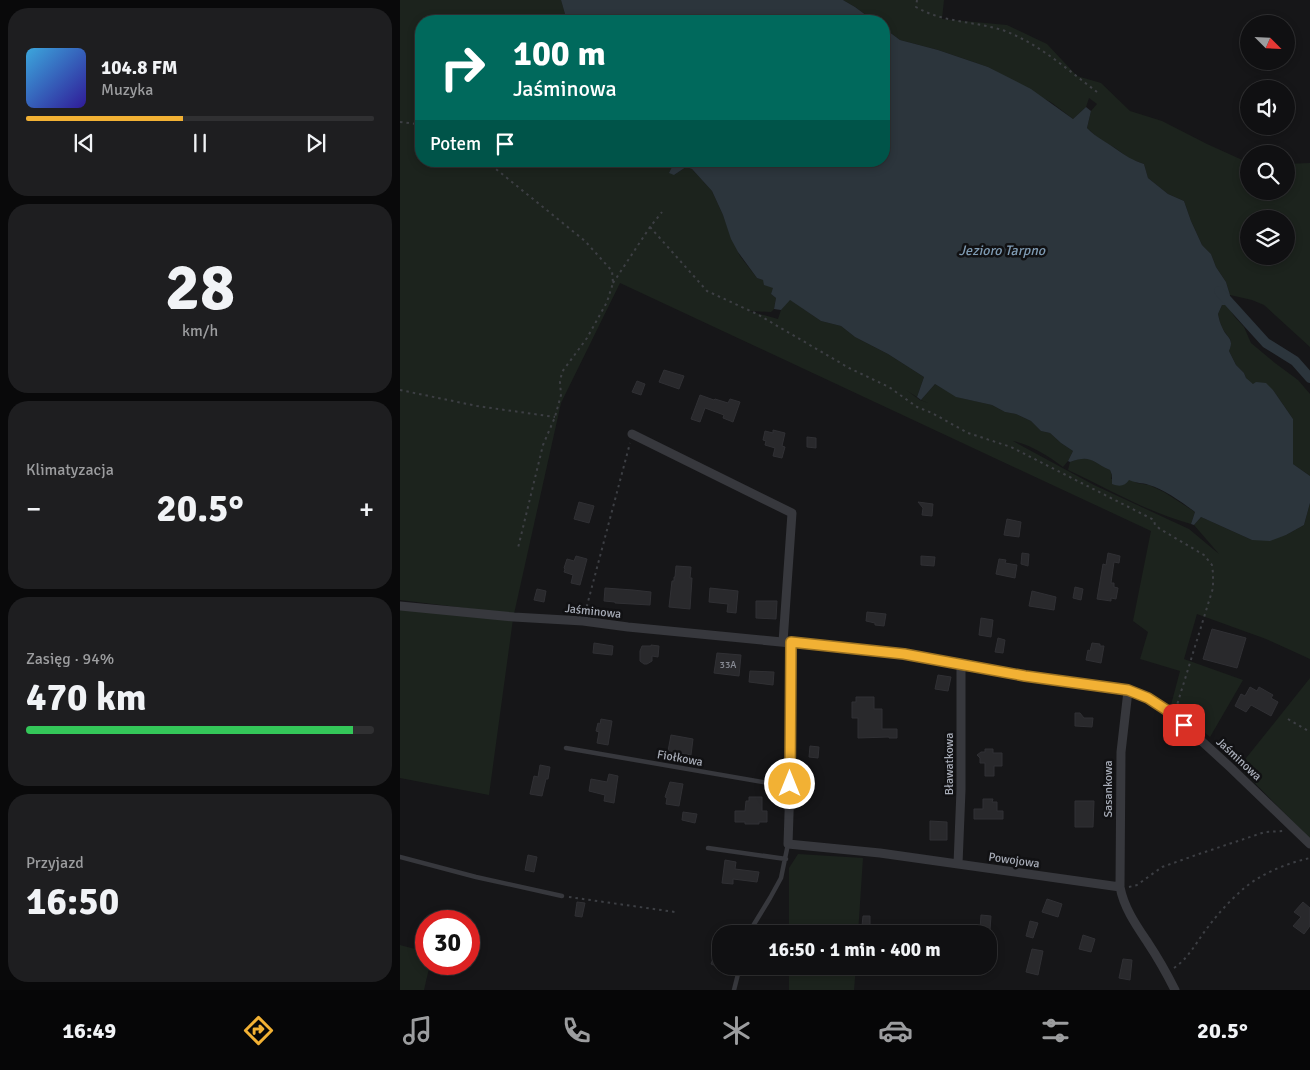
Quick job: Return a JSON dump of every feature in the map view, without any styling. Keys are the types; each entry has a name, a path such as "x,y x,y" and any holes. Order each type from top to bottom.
{"street":[{"path":"632,434 792,513 787,642 790,784 788,844"},
{"name":"Jaśminowa","path":"400,606 514,617 583,621 904,654 1025,676 1128,690 1148,698 1171,713 1310,844"},
{"name":"Bławatkowa","path":"958,864 961,790 961,664"},
{"name":"Sasankowa","path":"1120,887 1120,752 1128,690"},
{"name":"Powojowa","path":"788,844 880,853 1120,887"},
{"path":"1120,887 1122,897 1130,914 1165,970 1175,990"}],"lane":[{"name":"Fiołkowa","path":"566,748 774,784 790,784"},
{"path":"754,925 781,878 788,844"},
{"path":"708,848 786,859"},
{"path":"400,857 476,877 562,896"},
{"path":"734,990 738,975"}],"path":[{"path":"917,0 916,7 928,14 1003,31 1031,42 1097,92"},
{"path":"400,122 415,124"},
{"path":"493,167 585,241 612,271 613,283"},
{"path":"518,548 543,445 555,417 561,395 560,382 562,372 591,331 607,302 613,283 662,212"},
{"path":"650,227 707,291 757,314 849,368 889,387 917,407 968,433 1011,447 1154,520 1160,529 1204,555 1212,565 1213,588 1176,708 1171,713"},
{"path":"400,390 477,406 555,417"},
{"path":"583,621 632,434"},
{"path":"1288,719 1310,732"},
{"path":"1120,887 1126,888 1137,885 1162,868 1208,850 1265,832 1296,830"},
{"path":"1165,970 1180,964 1208,926 1229,902 1256,879 1292,862 1310,858"},
{"path":"562,896 675,912"}],"shaded area":[{"path":"400,0 561,0 565,15 415,15 415,167 675,167 674,175 686,167 692,169 712,191 740,256 757,278 774,288 771,294 776,298 774,309 771,312 749,311 778,319 781,310 789,299 821,321 841,326 855,337 888,354 924,377 917,397 906,390 920,400 928,403 921,400 935,384 957,397 992,405 1005,412 1016,414 1031,421 1041,431 1050,433 1073,451 1063,467 1039,451 1013,441 1094,485 1189,529 1219,554 1194,525 1201,517 1252,540 1286,535 1304,525 1310,503 1310,659 1266,639 1197,614 1184,659 1243,680 1210,737 1171,705 1180,671 1140,659 1148,632 1133,621 1151,531 620,283 561,403 514,614 400,600"},
{"path":"843,0 944,0 942,19 1007,25 1047,44 1077,76 1101,83 1130,111 1162,121 1240,159 1240,200 1295,200 1295,164 1310,163 1310,347 1264,305 1230,295 1226,282 1216,267 1211,254 1202,245 1184,201 1168,194 1148,178 1144,164 1130,159 1098,138 1087,128 1091,111 1097,104 1089,98 1086,107 1073,119 1052,103 988,67 938,50 900,40 890,32 890,15 866,15"},
{"path":"1222,305 1227,305 1244,327 1251,343 1298,380 1310,394 1310,476 1293,464 1293,419 1273,390 1247,381 1244,373 1236,365 1229,351 1231,347 1230,340 1218,314"},
{"path":"1081,458 1090,459 1110,470 1111,479 1129,479 1164,492 1195,512 1191,524 1144,507 1068,470 1070,462"},
{"path":"400,609 513,619 489,795 400,778"},
{"path":"1310,678 1310,839 1239,767"},
{"path":"798,854 863,858 859,925 789,925 789,868"},
{"path":"400,945 415,949 415,975 427,975 424,990 400,990"},
{"path":"789,975 855,975 854,990 789,990"}],"water":[{"path":"561,0 843,0 866,15 565,15"},
{"name":"Jezioro Tarpno","path":"890,32 900,40 938,50 988,67 1031,89 1073,119 1086,107 1091,111 1087,128 1126,156 1144,164 1148,178 1168,194 1184,201 1202,245 1211,254 1216,267 1226,282 1230,295 1227,305 1222,305 1218,314 1231,343 1229,351 1236,365 1253,384 1256,382 1266,383 1293,419 1293,464 1310,476 1310,503 1304,525 1270,541 1252,540 1201,517 1194,525 1191,524 1195,512 1173,497 1155,487 1129,480 1126,484 1120,486 1112,484 1110,470 1091,460 1068,461 1073,451 1050,433 1041,431 1031,421 1016,414 1005,412 992,405 956,397 935,384 921,400 917,397 924,377 888,354 855,337 841,326 821,321 790,300 781,310 774,309 776,298 771,294 773,288 764,285 763,280 757,278 738,252 712,191 692,169 686,167 890,167"},
{"name":"Jezioro Tarpno","path":"672,167 686,167 674,175 669,173"}],"building":[{"path":"664,370 684,376 679,389 659,382"},
{"path":"637,381 645,384 641,395 632,392"},
{"path":"700,395 728,403 730,399 740,402 733,422 723,418 724,415 705,408 700,422 691,419"},
{"path":"773,430 785,433 782,446 785,447 782,458 773,456 775,448 765,445 766,441 763,440 765,431 773,433"},
{"path":"807,437 816,438 816,448 807,447"},
{"path":"579,502 594,506 589,523 574,519"},
{"path":"918,502 933,504 932,516 922,515 923,508"},
{"path":"1007,519 1021,522 1019,537 1004,535"},
{"path":"1022,553 1029,554 1028,566 1021,564"},
{"path":"1108,553 1120,556 1119,563 1114,562 1111,583 1114,583 1114,587 1118,588 1116,599 1111,598 1111,601 1097,599 1103,564 1106,565"},
{"path":"576,556 587,559 580,585 571,583 573,575 564,572 567,559 574,561"},
{"path":"921,556 935,557 934,566 921,565"},
{"path":"999,559 1006,560 1005,563 1017,565 1015,578 996,574"},
{"path":"676,566 691,567 690,609 669,607"},
{"path":"1075,587 1083,589 1081,600 1073,598"},
{"path":"605,588 651,592 650,605 604,601"},
{"path":"710,588 738,591 736,613 727,612 728,604 709,602"},
{"path":"537,589 546,591 544,602 534,600"},
{"path":"1032,591 1056,597 1054,610 1029,606"},
{"path":"756,601 777,601 776,619 756,618"},
{"path":"867,612 886,614 884,626 866,621"},
{"path":"981,618 993,620 991,637 979,635"},
{"path":"1212,629 1246,638 1237,668 1203,659"},
{"path":"998,638 1005,640 1003,653 995,652"},
{"path":"594,643 613,646 612,655 593,653"},
{"path":"1092,643 1104,646 1101,663 1086,660"},
{"path":"642,646 659,646 658,657 652,656 652,661 644,664 640,661 640,651"},
{"path":"717,653 741,655 739,676 714,673"},
{"path":"750,671 774,672 773,685 749,682"},
{"path":"938,675 951,677 948,691 935,689"},
{"path":"1250,687 1257,691 1259,687 1273,695 1271,698 1278,702 1271,716 1251,705 1246,712 1235,706 1241,694 1245,696"},
{"path":"856,697 874,697 874,709 882,709 882,729 897,729 897,738 858,738 858,718 852,718 852,702 856,702"},
{"path":"1075,713 1080,713 1084,718 1093,718 1092,727 1075,726"},
{"path":"601,719 612,721 608,745 597,743 599,732 596,731"},
{"path":"671,735 693,739 691,755 668,751"},
{"path":"810,746 819,747 818,758 809,757"},
{"path":"985,749 993,749 993,753 1002,753 1002,766 994,766 994,776 985,776 985,763 980,763 980,758 977,755 985,752"},
{"path":"540,765 550,767 542,796 530,794 534,776 538,777"},
{"path":"609,774 618,776 614,803 604,801 605,795 589,791 591,779 607,782"},
{"path":"670,782 683,784 679,806 666,804 667,798 665,797"},
{"path":"749,797 762,797 762,811 767,811 767,822 745,824 745,822 735,822 735,811 745,811 746,801 749,801"},
{"path":"983,799 993,799 992,802 997,802 997,811 1003,811 1003,819 974,819 974,809 983,809"},
{"path":"1075,801 1094,801 1093,827 1075,827"},
{"path":"683,812 697,814 695,823 682,820"},
{"path":"930,821 947,822 947,840 930,840"},
{"path":"528,855 537,857 534,872 525,870"},
{"path":"725,860 736,862 735,869 759,872 757,882 733,879 733,884 722,883"},
{"path":"1047,899 1062,904 1058,917 1042,912"},
{"path":"577,902 585,903 582,917 575,916"},
{"path":"1303,902 1310,908 1310,926 1304,934 1293,926 1301,917 1294,912"},
{"path":"981,915 991,916 990,925 980,925"},
{"path":"863,916 870,916 870,925 862,925"},
{"path":"1030,921 1038,923 1033,938 1026,936"},
{"path":"1083,935 1095,939 1091,952 1079,949"},
{"path":"1032,949 1043,951 1038,975 1026,972"},
{"path":"1123,959 1132,960 1130,980 1119,978"}],"waterway":[{"path":"1219,291 1266,343 1295,361 1310,378"}],"route":[{"path":"790,784 791,642 904,654 1025,676 1128,690 1148,698 1171,713 1184,725"}]}
